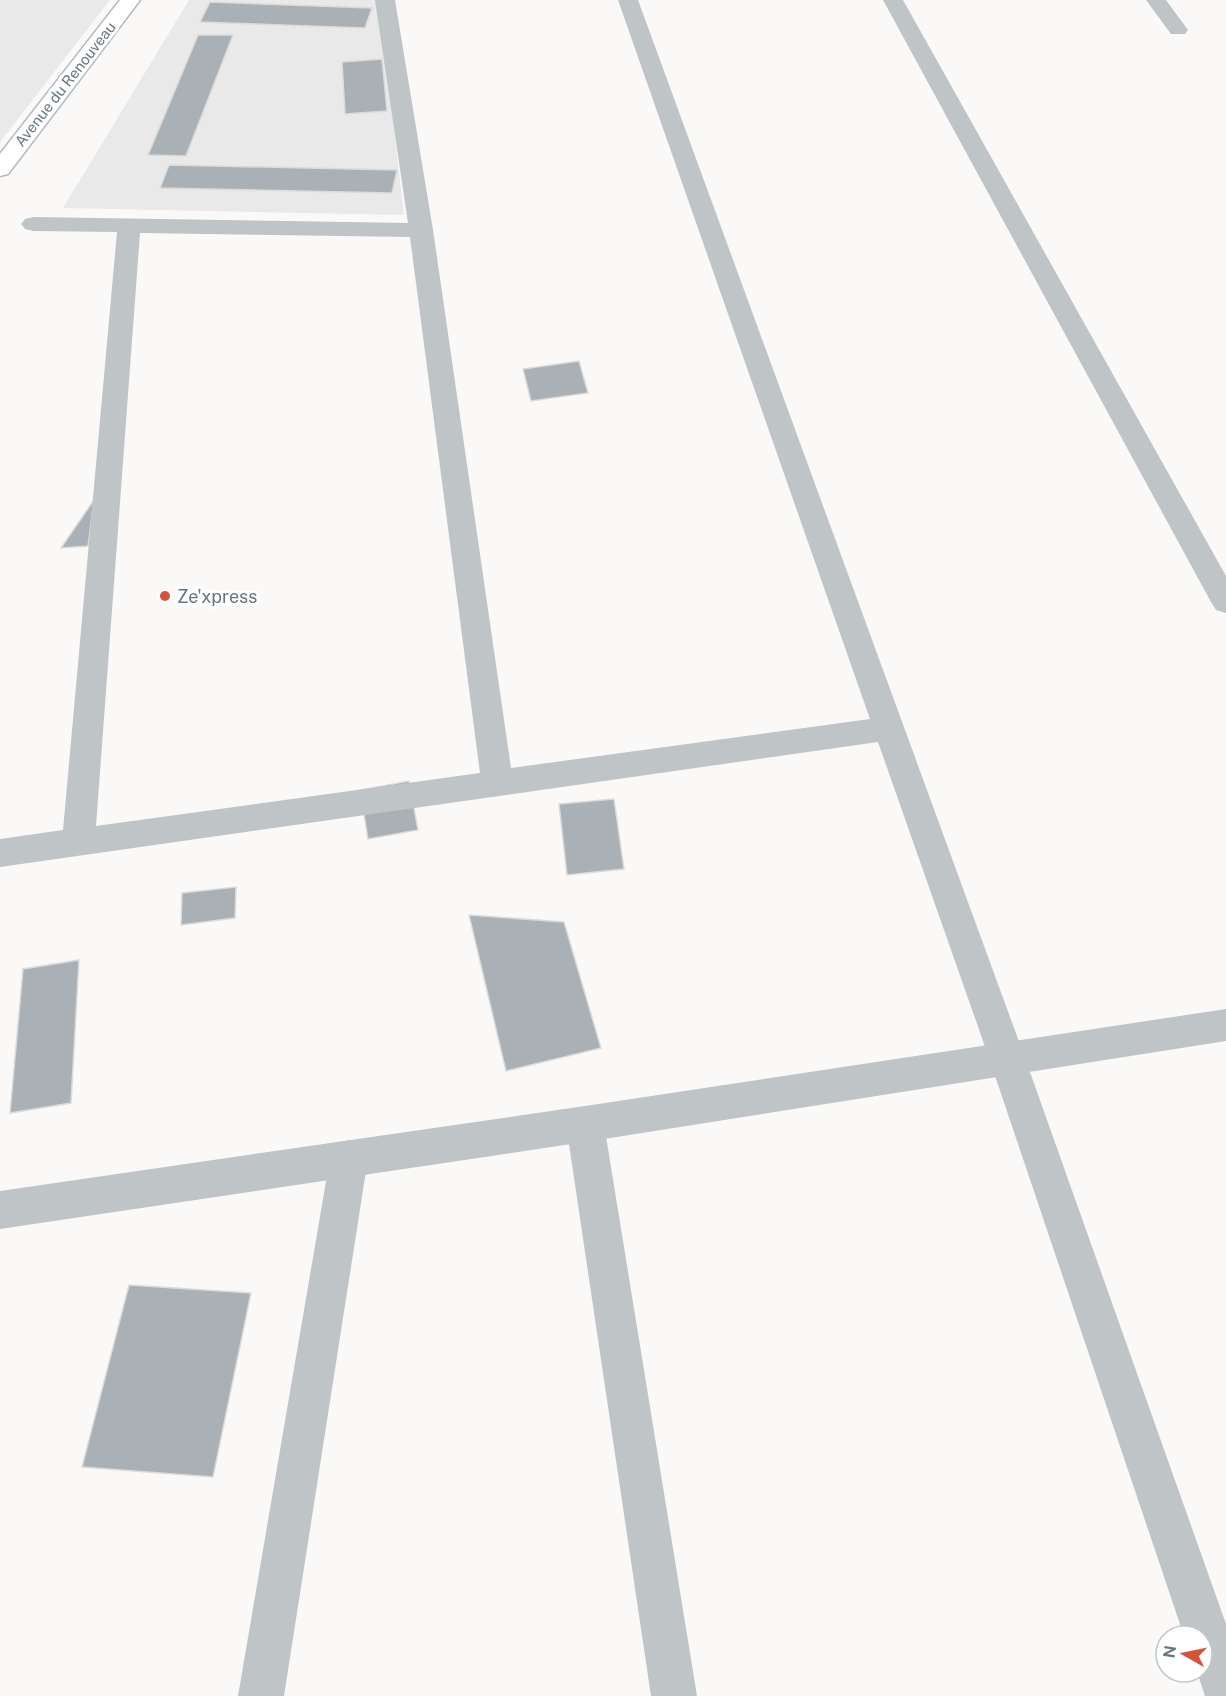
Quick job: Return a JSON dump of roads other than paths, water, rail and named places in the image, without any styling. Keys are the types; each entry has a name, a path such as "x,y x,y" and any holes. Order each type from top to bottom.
{"main road":[{"name":"Avenue du Renouveau","path":"0,169 130,0"}],"street":[{"path":"385,0 421,230 497,783"},
{"path":"628,0 1007,1058 1226,1690"},
{"path":"893,0 1226,602"},
{"path":"1156,0 1178,30"},
{"path":"33,224 421,230"},
{"path":"78,842 129,225"},
{"path":"0,853 890,728"},
{"path":"0,1210 585,1124 1226,1025"},
{"path":"585,1124 674,1696"},
{"path":"261,1696 349,1158"}],"place":[{"name":"Ze'xpress","path":"165,596"}]}
